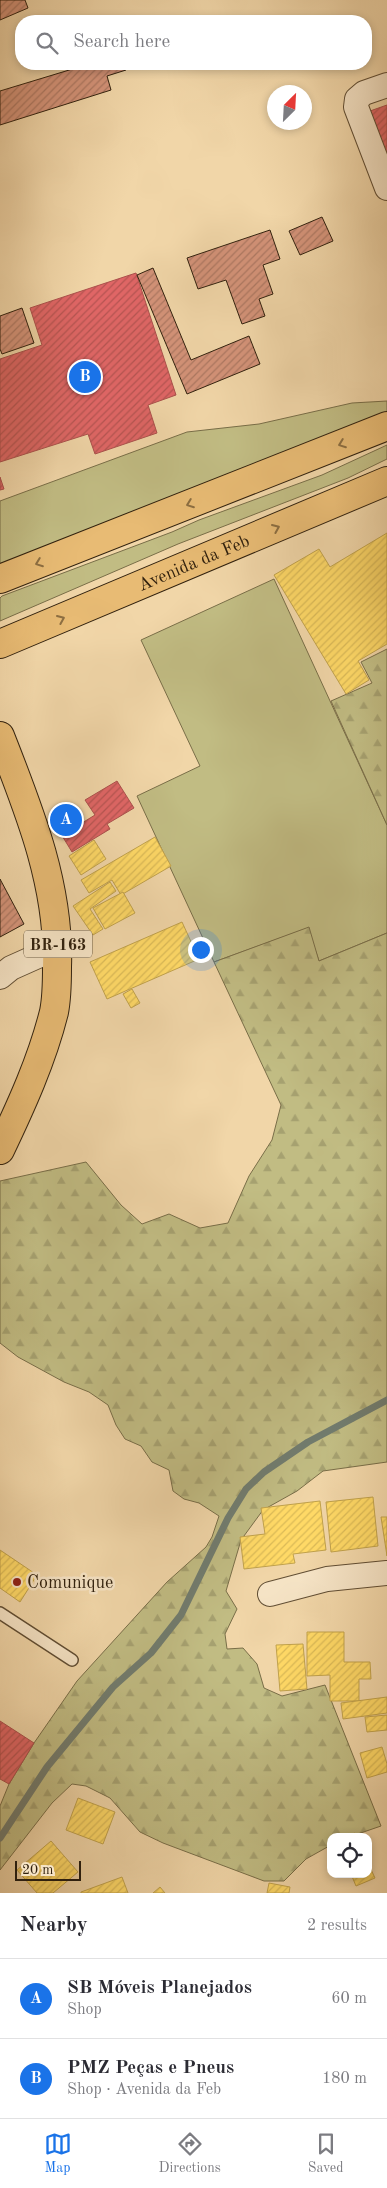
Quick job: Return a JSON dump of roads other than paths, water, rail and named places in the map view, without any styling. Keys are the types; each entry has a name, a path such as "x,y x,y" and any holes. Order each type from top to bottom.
{"main road":[{"path":"0,578 387,426"},
{"name":"Avenida da Feb","path":"11,640 387,481"},
{"path":"0,661 11,640"},
{"name":"BR-163","path":"0,736 44,860 56,912 58,947 54,1010 48,1034 24,1099 0,1150"}],"street":[{"path":"387,85 364,93 357,99 356,107 387,188"},
{"path":"0,977 11,968 58,947"},
{"path":"270,1594 327,1579 387,1573"}],"lane":[{"path":"0,1613 72,1660"}],"waterway":[{"path":"0,1838 47,1767 113,1687 151,1653 181,1615 228,1518 246,1489 264,1472 308,1442 387,1400"}],"place":[{"name":"PMZ Peças e Pneus","path":"85,377"},
{"name":"SB Móveis Planejados","path":"66,820"},
{"name":"Comunique","path":"17,1582"}]}
